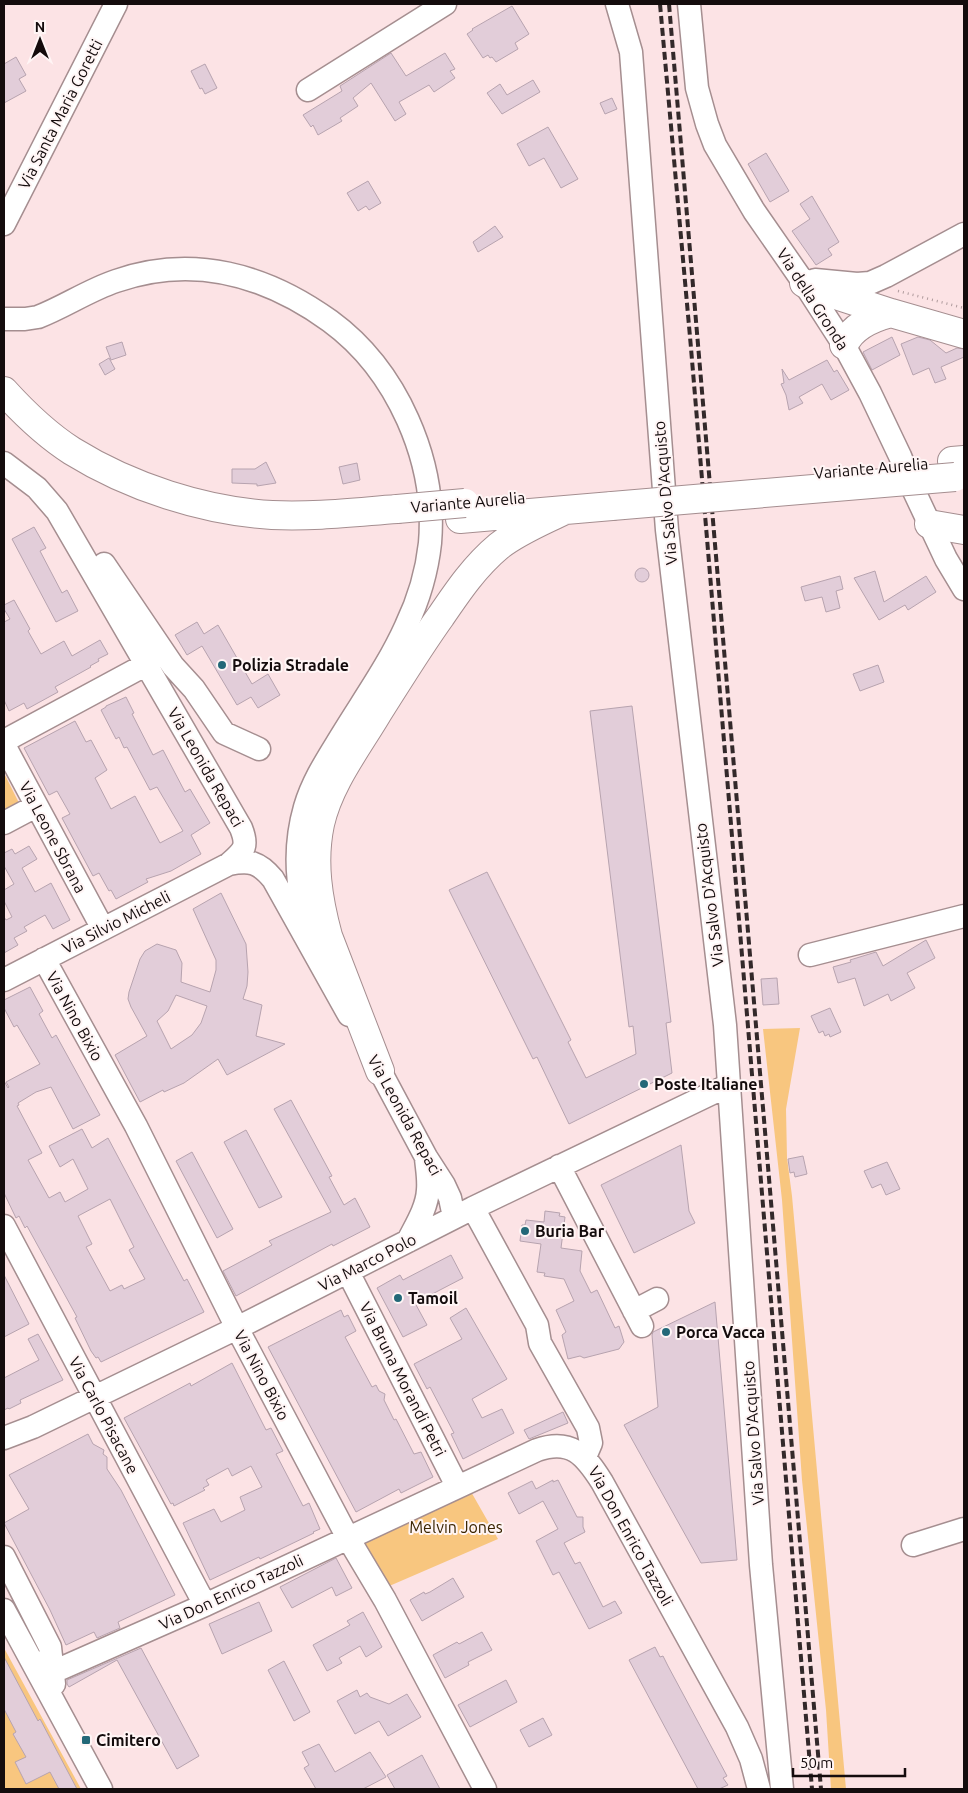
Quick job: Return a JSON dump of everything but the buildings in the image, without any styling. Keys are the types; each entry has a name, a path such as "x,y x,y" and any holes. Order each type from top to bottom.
{"highway":[{"path":"802,280 814,288 964,334"},
{"path":"844,345 854,330 874,318 891,313"},
{"name":"Variante Aurelia","path":"4,391 45,430 72,450 142,485 183,499 244,512 273,515 398,517"},
{"name":"Variante Aurelia","path":"4,414 41,447 70,467 121,494 170,513 215,524 263,530 300,532 398,517 959,469"},
{"name":"Variante Aurelia","path":"462,511 565,510 613,498"},
{"path":"380,1070 328,936 321,908 317,886 316,854 322,816 330,794 351,755 411,659 463,584 499,546 534,525 565,510"},
{"path":"930,524 964,530"}],"street":[{"name":"Via Santa Maria Goretti","path":"4,224 116,4"},
{"path":"308,90 445,4"},
{"name":"Via Salvo D'Acquisto","path":"617,4 631,52 667,530 725,1025 761,1565 782,1789"},
{"name":"Via della Gronda","path":"689,4 697,88 715,144 754,212 802,280 844,345 870,393 946,559 964,589"},
{"path":"802,280 856,284 870,283 964,234"},
{"path":"4,319 38,317 111,283 151,272 184,268 230,273 284,292 315,310 337,326 369,358 388,382 400,404 415,438 425,479 430,531 428,553 420,589 407,626 324,764 306,804 298,844 298,886 314,951"},
{"name":"Via Leonida Repaci","path":"4,462 37,488 58,511 241,828 245,847 229,864"},
{"path":"58,511 84,535 173,666 194,689 224,733 259,749"},
{"path":"4,741 148,664"},
{"name":"Via Leone Sbrana","path":"4,745 103,929"},
{"path":"4,823 36,806"},
{"name":"Via Leonida Repaci","path":"229,864 249,861 257,864 270,875 280,888 426,1157 434,1183 450,1198 456,1216 537,1325 540,1343 588,1428 591,1443 585,1457"},
{"name":"Via Silvio Micheli","path":"4,980 229,864"},
{"path":"810,955 964,916"},
{"name":"Via Nino Bixio","path":"44,959 136,1126 237,1328 348,1538 385,1600 485,1789"},
{"name":"Via Marco Polo","path":"4,1438 33,1428 237,1328 456,1216 729,1085"},
{"path":"559,1166 638,1319 657,1299"},
{"path":"408,1241 420,1218 434,1183 455,1188 464,1193 481,1196 499,1196"},
{"name":"Via Carlo Pisacane","path":"4,1226 205,1605"},
{"name":"Via Bruna Morandi Petri","path":"348,1272 457,1486"},
{"path":"4,1448 33,1428"},
{"name":"Via Don Enrico Tazzoli","path":"53,1672 205,1605 457,1486 543,1448 564,1448 575,1451 585,1457 602,1482 737,1727 751,1759 760,1789"},
{"path":"913,1545 964,1529"},
{"path":"4,1557 47,1639 52,1653 55,1703"},
{"path":"4,1610 101,1789"}],"path":[{"path":"870,283 964,308"}],"green space":[{"path":"4,773 21,807 4,816"},
{"path":"800,1028 786,1109 787,1158 846,1789 831,1789 826,1710 802,1480 782,1200 763,1029"},
{"name":"Melvin Jones","path":"470,1490 498,1539 387,1587 361,1541"},
{"path":"4,1648 81,1789 4,1789"}],"railway":[{"path":"660,4 691,348 812,1789"},
{"path":"669,4 821,1789"}],"place":[{"name":"Polizia Stradale","path":"222,665"},
{"name":"Poste Italiane","path":"644,1084"},
{"name":"Buria Bar","path":"525,1231"},
{"name":"Tamoil","path":"398,1298"},
{"name":"Porca Vacca","path":"666,1332"},
{"name":"Cimitero","path":"86,1740"}]}
